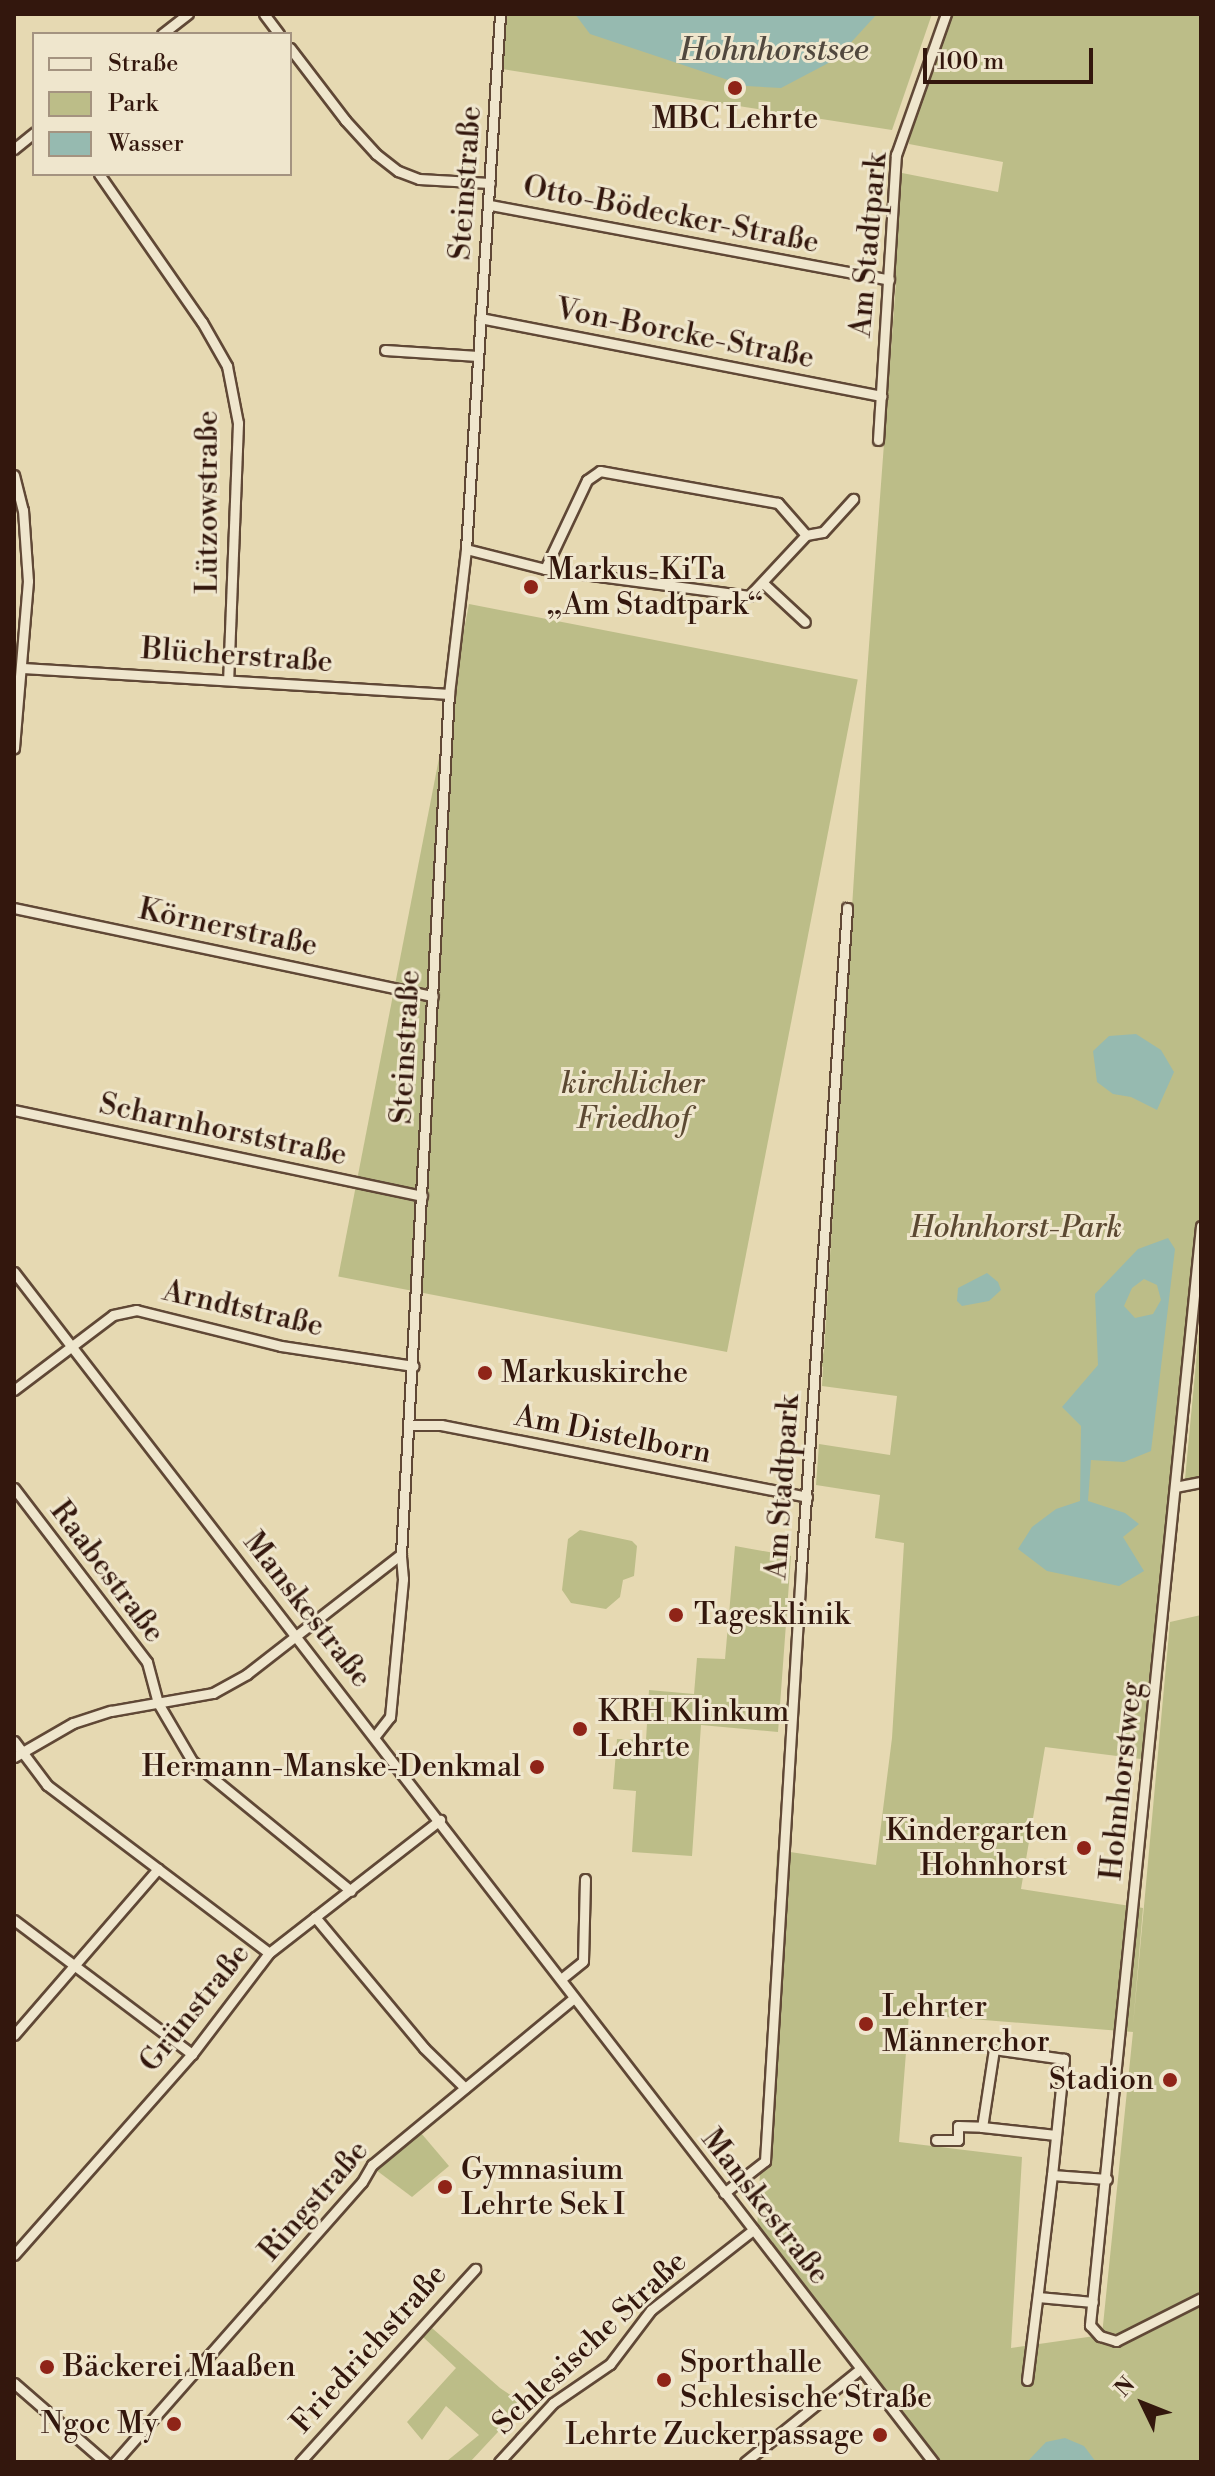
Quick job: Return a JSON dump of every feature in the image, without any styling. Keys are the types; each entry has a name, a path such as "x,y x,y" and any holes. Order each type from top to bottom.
{"street":[{"path":"165,32 188,14"},
{"path":"264,14 278,32"},
{"name":"Steinstraße","path":"375,1736 390,1717 403,1579 401,1554 449,694 466,549 500,14"},
{"name":"Am Stadtpark","path":"878,440 896,155 946,14"},
{"path":"292,51 345,120 376,154 398,171 419,179 490,183"},
{"path":"14,149 32,135"},
{"name":"Lützowstraße","path":"100,176 202,322 227,366 238,423 228,679"},
{"name":"Otto-Bödecker-Straße","path":"490,205 889,280"},
{"name":"Von-Borcke-Straße","path":"480,318 881,396"},
{"path":"385,350 478,356"},
{"path":"545,569 587,480 600,471 778,503 806,535"},
{"path":"14,475 28,581 14,748"},
{"path":"466,549 545,569 730,596 749,596 806,535 823,532 853,499"},
{"path":"763,583 805,622"},
{"name":"Blücherstraße","path":"23,668 449,694"},
{"name":"Körnerstraße","path":"14,908 433,996"},
{"name":"Am Stadtpark","path":"724,2193 765,2161 847,908"},
{"name":"Scharnhorststraße","path":"14,1110 422,1196"},
{"name":"Hohnhorstweg","path":"1201,1226 1102,2179 1090,2325 1100,2336 1116,2341 1201,2298"},
{"name":"Manskestraße","path":"14,1272 933,2462"},
{"name":"Arndtstraße","path":"14,1390 113,1315 136,1310 281,1346 413,1366"},
{"name":"Am Distelborn","path":"410,1425 441,1425 807,1497"},
{"path":"1175,1487 1201,1482"},
{"name":"Raabestraße","path":"14,1488 147,1662 158,1703 192,1761 212,1781 351,1891"},
{"path":"18,1754 73,1723 111,1711 213,1693 247,1674 401,1554"},
{"path":"14,1741 18,1754 47,1785 269,1953"},
{"name":"Grünstraße","path":"14,2255 192,2054 269,1953 440,1820"},
{"path":"14,2035 158,1869"},
{"path":"561,1979 583,1961 585,1879"},
{"path":"315,1917 424,2048 465,2088"},
{"path":"14,1920 192,2054"},
{"name":"Ringstraße","path":"115,2462 362,2182 372,2165 574,1998"},
{"path":"982,2127 994,2049 1064,2059 1027,2380"},
{"path":"936,2140 958,2140 958,2126 1056,2135"},
{"path":"1052,2175 1102,2179"},
{"name":"Schlesische Straße","path":"499,2462 553,2403 610,2364 651,2310 753,2230"},
{"name":"Friedrichstraße","path":"300,2462 475,2269"},
{"path":"1038,2297 1093,2302"},
{"path":"745,2462 859,2370"},
{"path":"14,2383 105,2462"}],"green space":[{"path":"506,14 932,14 892,130 502,69"},
{"name":"Hohnhorst-Park","path":"949,14 1201,14 1201,1225 1181,1484 1149,1760 1045,1747 1021,1889 1143,1908 1133,2026 1170,1622 1201,1615 1201,2462 938,2462 757,2230 777,1850 876,1865 892,1738 904,1543 875,1538 880,1495 816,1485 819,1444 890,1455 897,1396 822,1386 823,1367 820,1365 824,1351 866,686 896,282 889,212 892,171 998,192 1003,162 909,144 911,125","holes":["909,2014 1133,2032 1102,2335 1011,2348 1022,2157 899,2142"]},
{"name":"kirchlicher Friedhof","path":"469,604 858,680 727,1352 338,1276"},
{"path":"1201,1310 1201,1480 1190,1483 1185,1479"},
{"path":"580,1530 632,1541 637,1546 634,1576 623,1580 620,1597 606,1609 571,1603 562,1590 568,1539"},
{"path":"735,1546 791,1556 778,1732 701,1725 692,1856 632,1852 636,1791 613,1789 617,1739 646,1740 649,1690 694,1694 697,1658 725,1659"},
{"path":"421,2133 449,2166 412,2197 376,2170"},
{"path":"432,2328 500,2388 524,2404 470,2462 447,2461 479,2435 446,2406 422,2440 407,2422 456,2368 423,2337"}],"water":[{"name":"Hohnhorstsee","path":"575,14 877,14 836,59 781,88 746,86 590,34"},
{"path":"1136,1034 1161,1050 1174,1072 1157,1110 1131,1097 1113,1094 1097,1082 1093,1051 1109,1036"},
{"path":"1168,1238 1175,1249 1151,1451 1124,1462 1091,1460 1088,1501 1125,1513 1139,1524 1123,1537 1144,1571 1119,1586 1047,1571 1018,1549 1032,1527 1056,1509 1080,1501 1081,1426 1062,1407 1098,1365 1095,1294 1138,1249","holes":["1144,1279 1157,1285 1161,1300 1153,1314 1135,1318 1124,1306 1132,1288"]},
{"path":"987,1273 998,1282 1001,1290 989,1301 962,1306 957,1301 958,1288"},
{"path":"1065,2438 1084,2446 1096,2462 1027,2462 1046,2442"}],"place":[{"name":"MBC Lehrte","path":"735,88"},
{"name":"Markus-KiTa „Am Stadtpark“","path":"531,587"},
{"name":"Markuskirche","path":"485,1373"},
{"name":"Tagesklinik","path":"676,1615"},
{"name":"KRH Klinkum Lehrte","path":"580,1729"},
{"name":"Hermann-Manske-Denkmal","path":"537,1767"},
{"name":"Kindergarten Hohnhorst","path":"1084,1848"},
{"name":"Lehrter Männerchor","path":"866,2024"},
{"name":"Stadion","path":"1170,2080"},
{"name":"Gymnasium Lehrte Sek I","path":"445,2187"},
{"name":"Bäckerei Maaßen","path":"47,2367"},
{"name":"Sporthalle Schlesische Straße","path":"664,2380"},
{"name":"Ngoc My","path":"174,2424"},
{"name":"Lehrte Zuckerpassage","path":"880,2435"}]}
